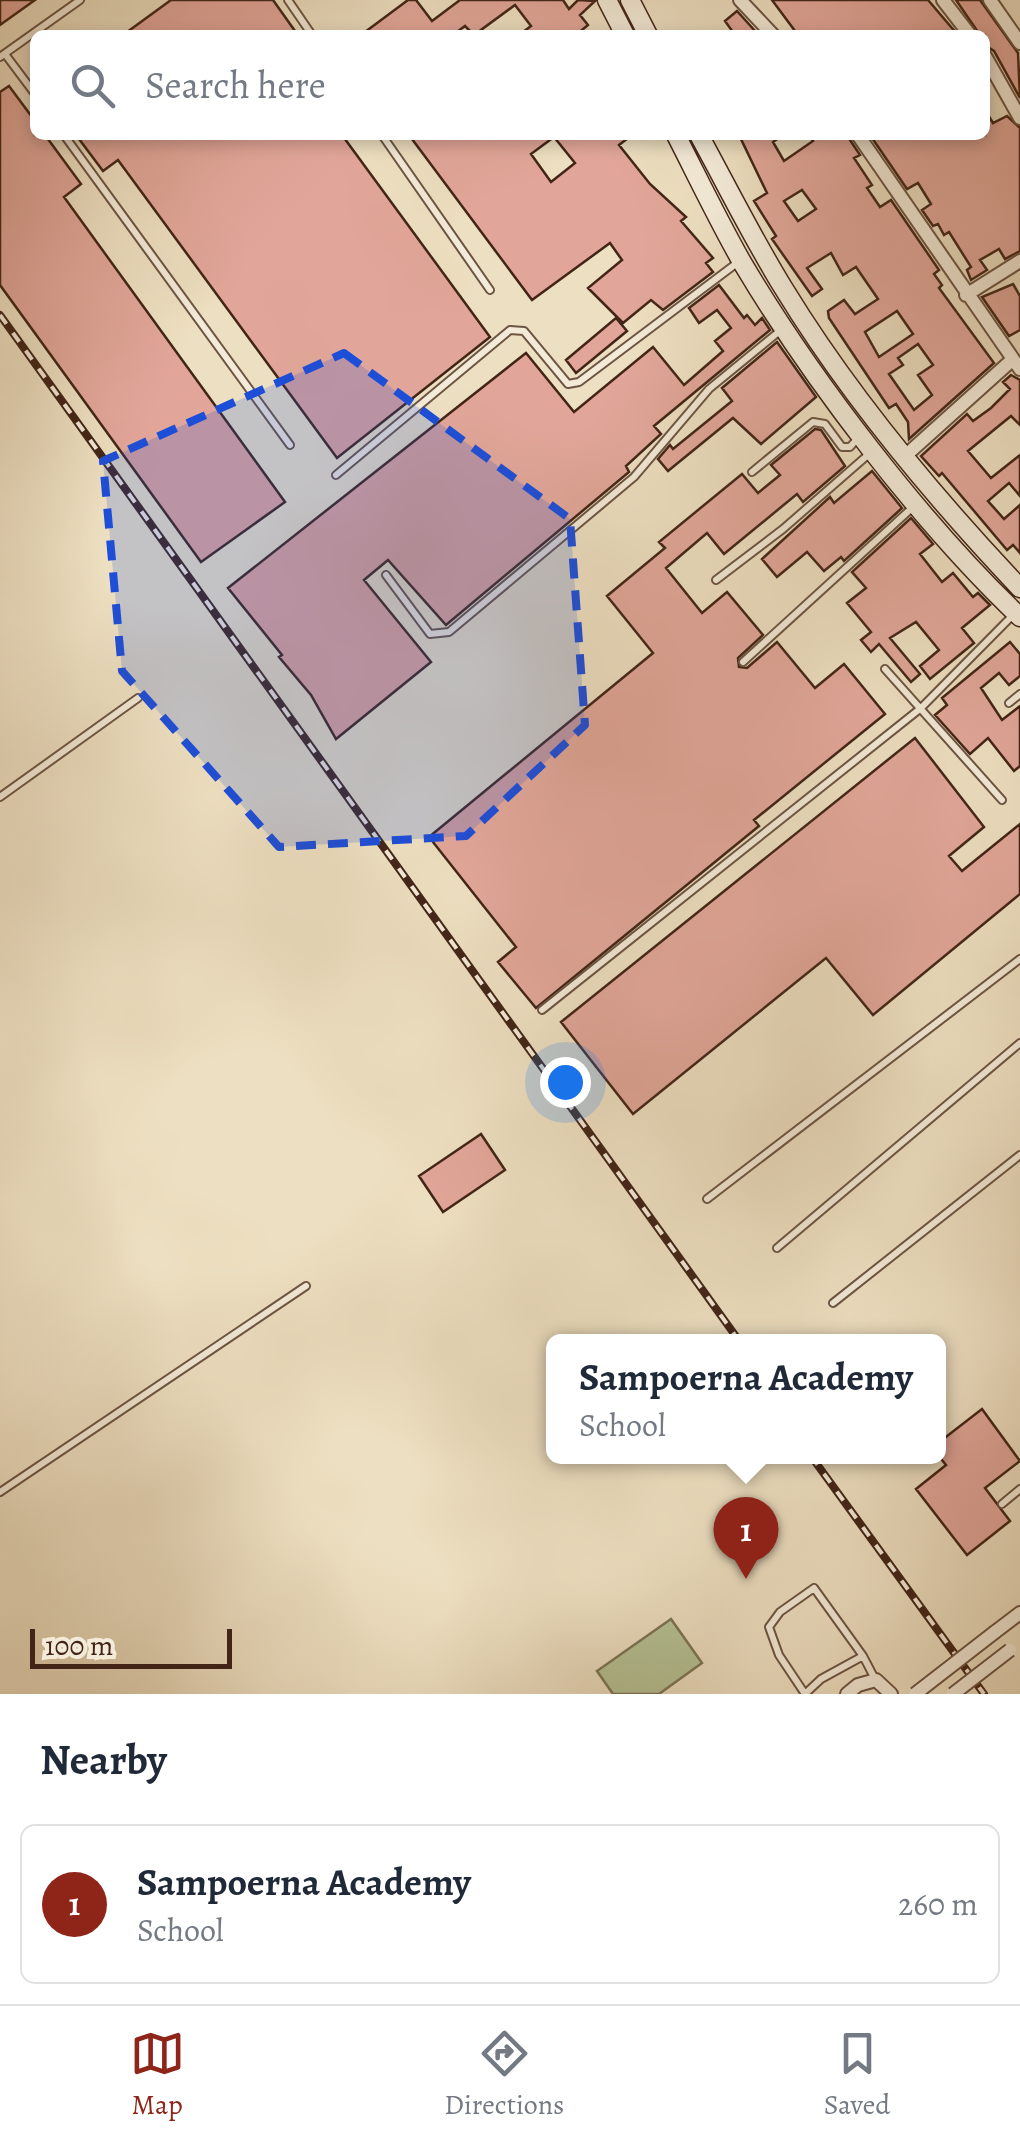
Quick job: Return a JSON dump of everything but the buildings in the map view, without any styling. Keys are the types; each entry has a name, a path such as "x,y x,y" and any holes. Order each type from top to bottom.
{"main road":[{"path":"607,0 622,30"},
{"path":"630,0 645,30"},
{"path":"679,140 741,260 782,328 874,450 1018,615"},
{"path":"702,140 798,312 904,457 1020,588"}],"street":[{"path":"740,0 768,30"},
{"path":"944,0 966,30"},
{"path":"990,0 1020,43"},
{"path":"990,65 1020,118"},
{"path":"861,140 1016,364 904,457"},
{"path":"966,294 1020,261"},
{"path":"916,1694 1020,1613"},
{"path":"953,1694 1015,1647"},
{"path":"847,1694 858,1684 882,1689"}],"lane":[{"path":"39,30 80,0"},
{"path":"288,0 309,30"},
{"path":"30,36 3,56 30,88"},
{"path":"68,140 290,445"},
{"path":"385,140 490,290"},
{"path":"336,475 510,330 524,331 558,378 568,384 580,382 741,260"},
{"path":"386,576 430,634 448,632 634,477 709,389 782,328"},
{"path":"752,472 814,422 825,424 847,448 862,434"},
{"path":"716,580 783,529 874,450"},
{"path":"743,662 918,503"},
{"path":"542,1010 921,708 1018,615"},
{"path":"886,669 1002,800"},
{"path":"1009,704 1020,694"},
{"path":"0,797 138,698"},
{"path":"707,1199 1020,958"},
{"path":"776,1248 1020,1043"},
{"path":"834,1303 1020,1154"},
{"path":"0,1492 306,1286"},
{"path":"1002,1504 1020,1489"},
{"path":"863,1656 821,1678 805,1694 779,1655 768,1628 814,1588 863,1656 882,1689"}],"highlighted area":[{"path":"344,353 570,519 585,725 466,836 279,847 122,671 103,461"}],"green space":[{"path":"671,1619 702,1663 659,1694 613,1694 597,1671"}],"railway":[{"path":"0,315 734,1334"},
{"path":"817,1464 984,1694"}],"place":[{"name":"Sampoerna Academy","path":"746,1579"}]}
